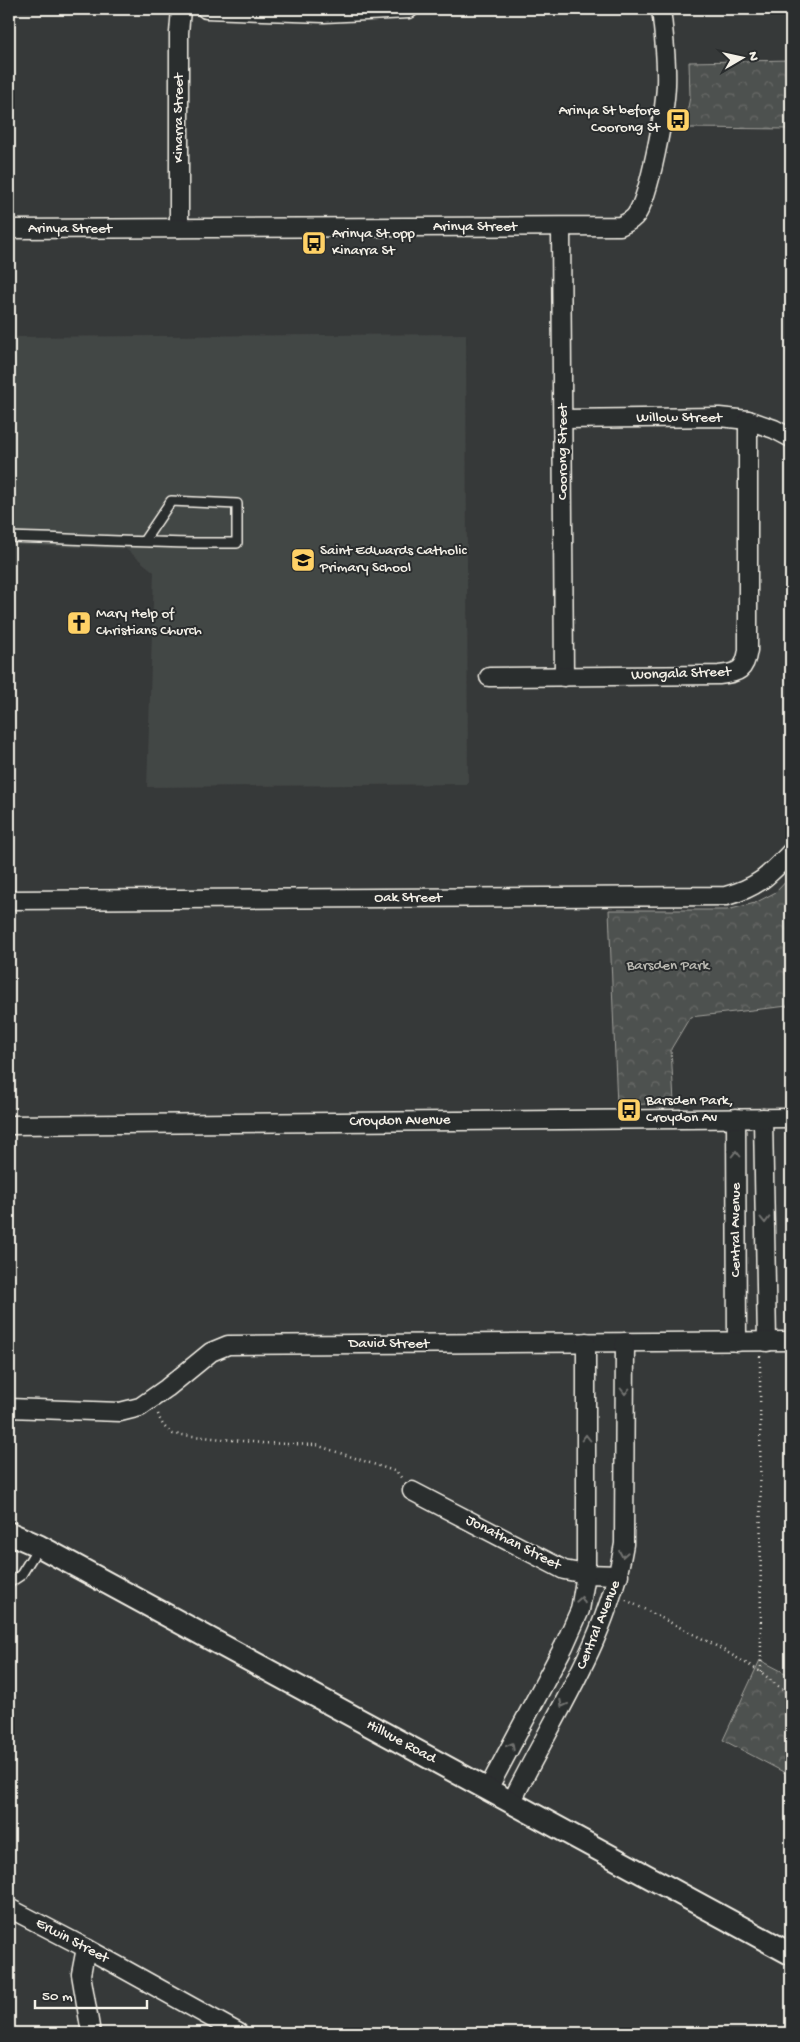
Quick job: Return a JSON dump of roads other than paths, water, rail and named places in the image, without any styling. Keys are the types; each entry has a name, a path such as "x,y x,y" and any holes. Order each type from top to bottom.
{"street":[{"name":"Kinarra Street","path":"179,228 179,33 181,9"},
{"path":"206,9 324,13 409,9"},
{"name":"Arinya Street","path":"9,229 620,226 629,222 636,215 645,196 663,118 666,58 661,9"},
{"name":"Coorong Street","path":"561,227 564,677"},
{"name":"Willow Street","path":"563,419 719,418 748,420 774,429 791,438"},
{"name":"Wongala Street","path":"489,677 719,675 732,674 741,670 747,661 748,650 748,420"},
{"name":"Oak Street","path":"9,900 726,896 759,884 791,852"},
{"name":"Central Avenue","path":"736,1118 737,1342"},
{"name":"Central Avenue","path":"763,1118 763,1342"},
{"name":"Croydon Avenue","path":"9,1125 791,1118"},
{"name":"David Street","path":"9,1408 120,1412 140,1407 153,1399 211,1352 228,1345 791,1341"},
{"name":"Central Avenue","path":"488,1788 567,1640 580,1610 586,1574 586,1342"},
{"name":"Central Avenue","path":"512,1801 590,1655 619,1575 624,1544 625,1342"},
{"name":"Jonathan Street","path":"412,1491 564,1570 586,1574 619,1575"},
{"name":"Hillvue Road","path":"9,1533 39,1546 791,1954"},
{"name":"Erwin Street","path":"9,1908 86,1948 239,2033"},
{"path":"86,1948 81,1974 90,2033"}],"lane":[{"path":"9,537 144,541 170,544 238,543 237,504 171,501 144,541"},
{"path":"9,1583 21,1576 39,1546"}],"place":[{"name":"Arinya St before Coorong St","path":"678,120"},
{"name":"Arinya St opp Kinarra St","path":"314,243"},
{"name":"Saint Edwards Catholic Primary School","path":"303,560"},
{"name":"Mary Help of Christians Church","path":"79,623"},
{"name":"Barsden Park, Croydon Av","path":"629,1110"}],"park label":[{"name":"Barsden Park","path":"668,966"}]}
